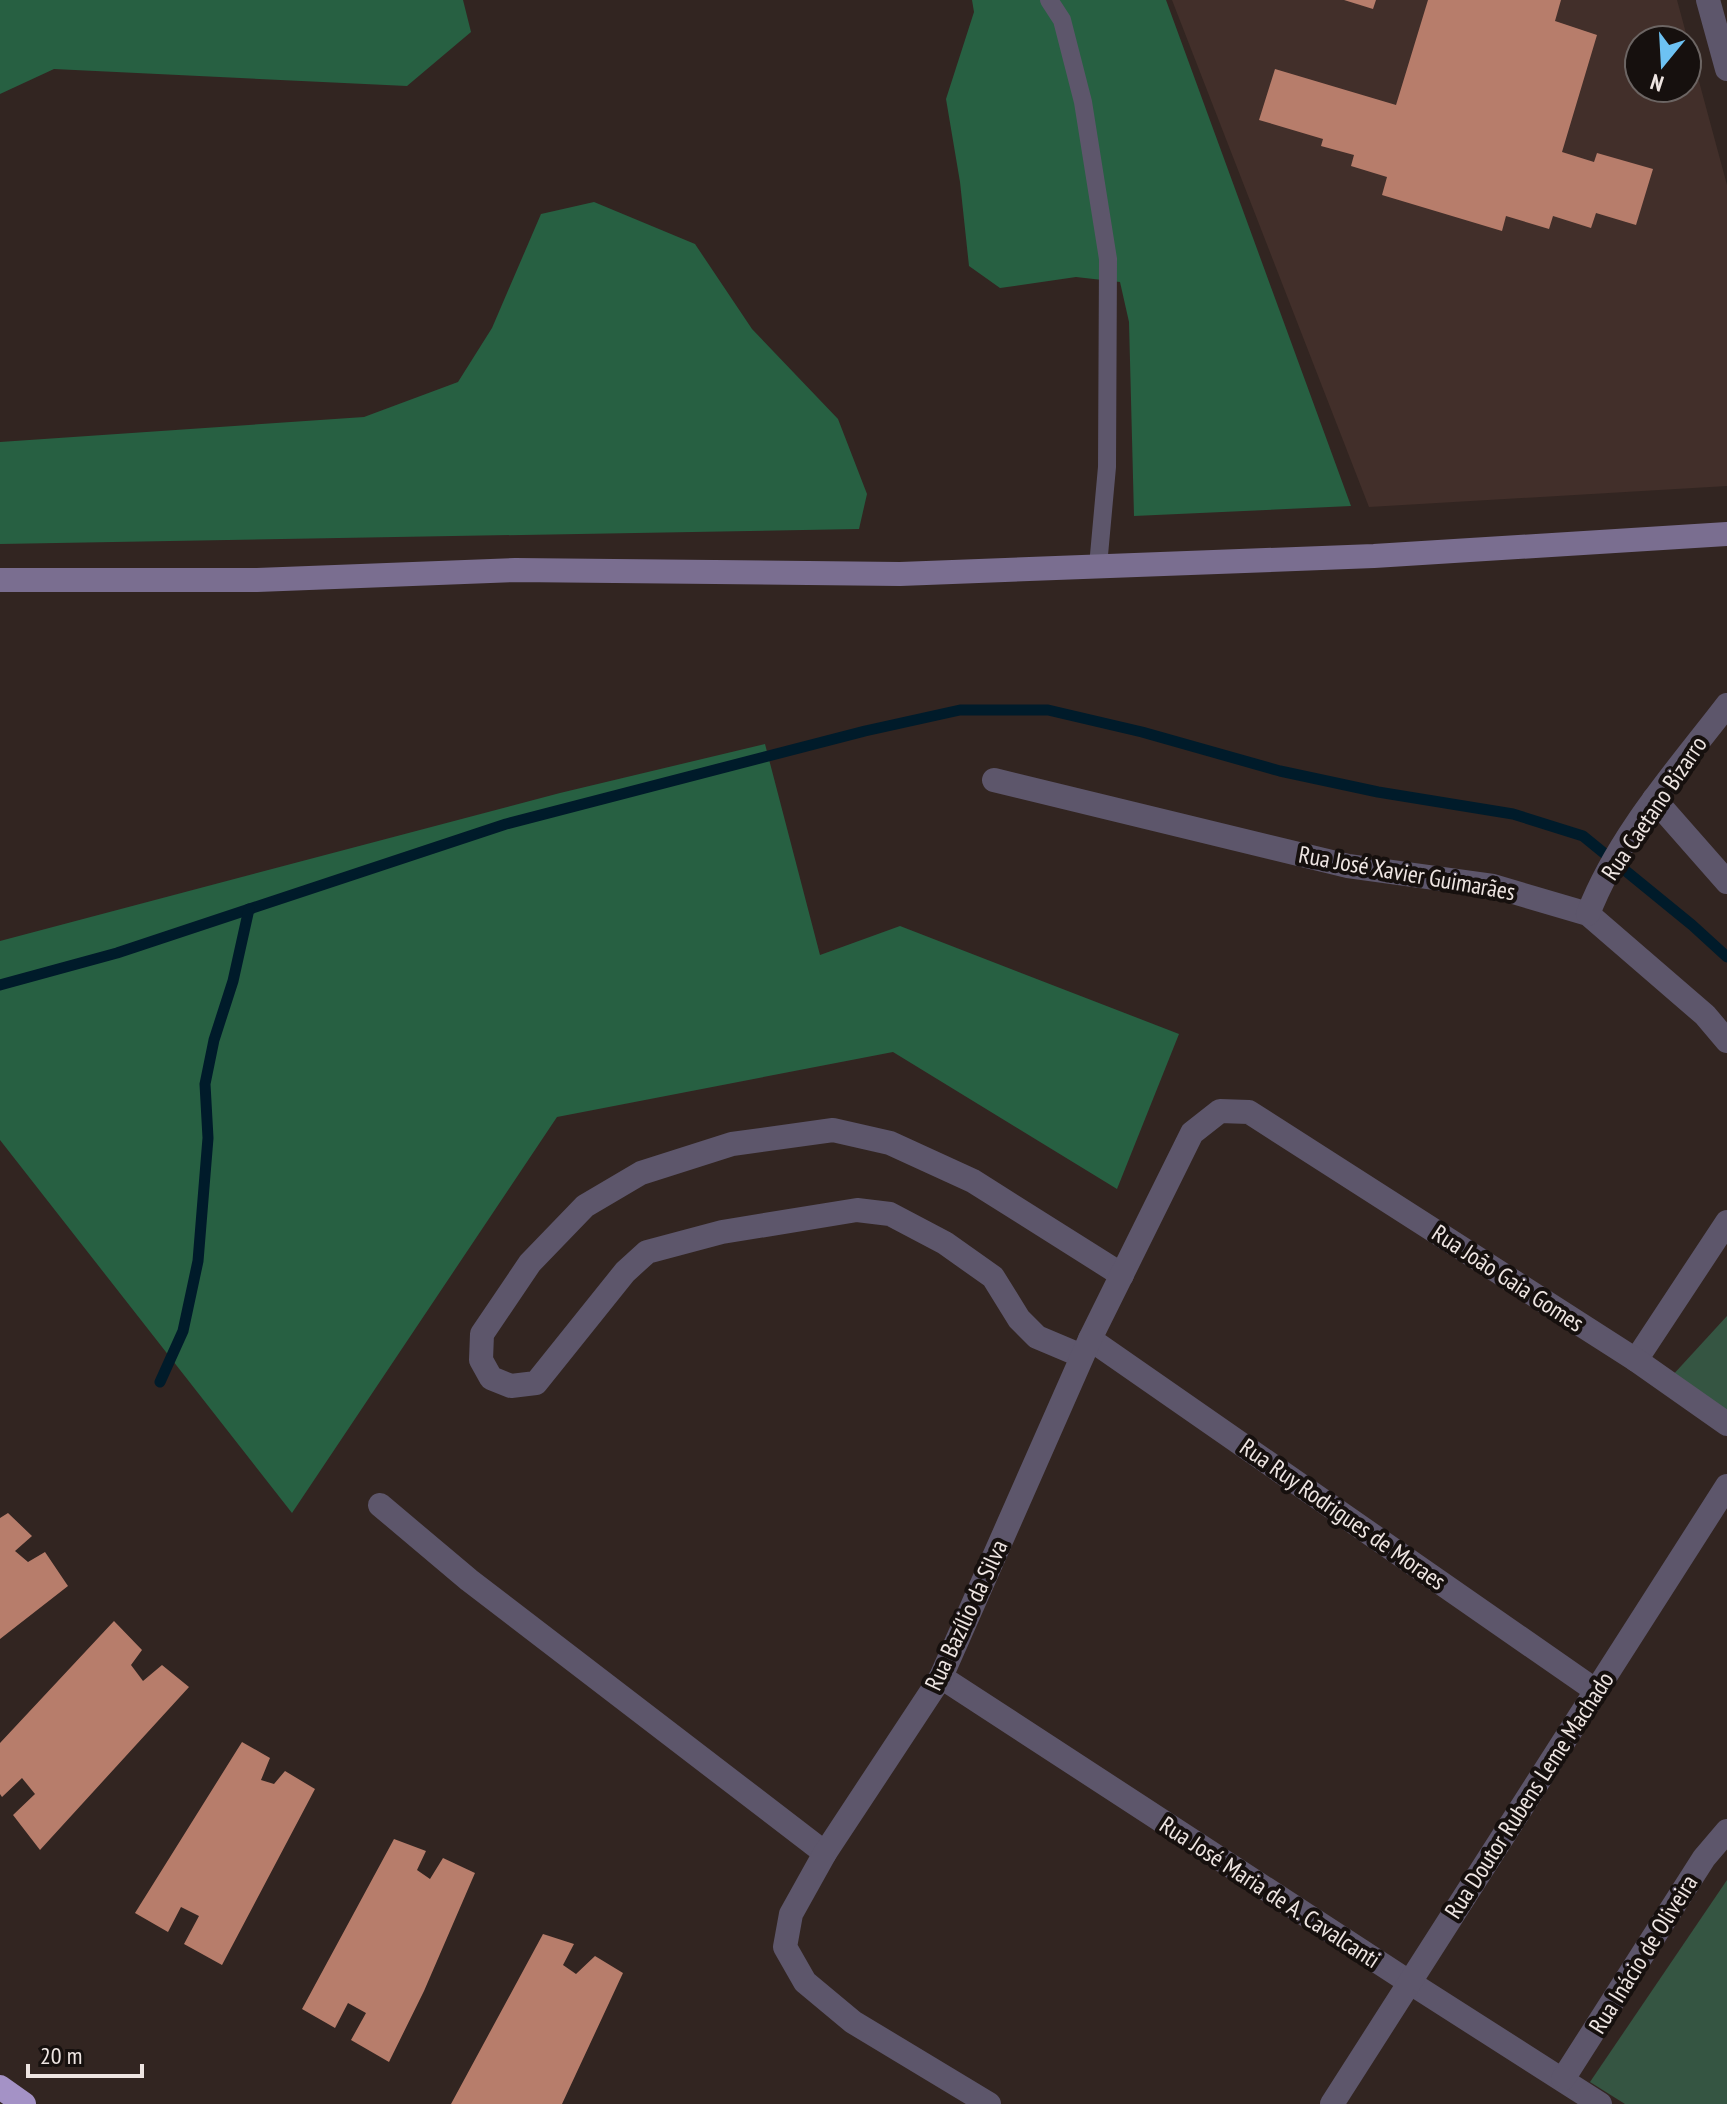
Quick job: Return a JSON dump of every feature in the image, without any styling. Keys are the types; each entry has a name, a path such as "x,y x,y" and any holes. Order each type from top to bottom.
{"highway":[{"path":"0,2087 24,2104"}],"main road":[{"path":"0,580 257,580 515,570 900,574 1390,555 1727,534"}],"street":[{"path":"1708,0 1727,69"},
{"name":"Rua Caetano Bizarro","path":"1592,904 1654,799 1727,705"},
{"name":"Rua José Xavier Guimarães","path":"994,780 1348,866 1493,886 1592,904 1705,1015 1727,1041"},
{"path":"1654,799 1727,882"},
{"name":"Rua Bazílio da Silva","path":"989,2104 853,2022 805,1982 785,1947 791,1914 825,1853 941,1677 1086,1347 1192,1133 1220,1111 1249,1112 1287,1137"},
{"name":"Rua Ruy Rodrigues de Moraes","path":"1122,1275 973,1181 890,1143 833,1130 732,1144 641,1173 585,1206 530,1263 482,1334 481,1360 491,1378 511,1386 536,1383 625,1272 647,1252 722,1232 857,1210 890,1214 945,1243 993,1277 1019,1319 1037,1337 1086,1347 1595,1690"},
{"name":"Rua João Gaia Gomes","path":"1287,1137 1636,1360 1727,1424"},
{"path":"1636,1360 1727,1222"},
{"name":"Rua Doutor Rubens Leme Machado","path":"1332,2104 1727,1486"},
{"path":"380,1505 469,1580 825,1853"},
{"name":"Rua José Maria de A. Cavalcanti","path":"941,1677 1600,2104"},
{"name":"Rua Inácio de Oliveira","path":"1563,2079 1704,1858 1727,1831"}],"lane":[{"path":"1049,0 1062,20 1083,102 1108,259 1107,467 1098,566"}],"shaded area":[{"path":"1172,0 1677,0 1683,24 1623,24 1623,104 1703,104 1703,96 1727,185 1727,486 1369,507"}],"green space":[{"path":"0,0 463,0 471,32 407,86 54,69 0,94"},
{"path":"972,0 1166,0 1351,506 1134,516 1129,322 1120,282 1076,277 1000,288 969,266 960,182 946,99 974,12"},
{"path":"594,202 695,244 752,329 838,419 867,494 859,529 0,544 0,442 364,417 458,382 492,328 541,214"},
{"path":"765,744 820,955 900,926 1179,1034 1117,1189 893,1052 557,1117 292,1513 0,1140 0,941 560,793"},
{"path":"1727,1316 1727,1411 1671,1377"},
{"path":"1727,1880 1727,2104 1625,2104 1590,2082"}],"building":[{"path":"1344,0 1376,0 1373,9"},
{"path":"1428,0 1561,0 1555,21 1597,35 1562,152 1594,162 1597,153 1653,169 1636,225 1596,213 1591,228 1553,216 1549,229 1506,216 1502,231 1382,195 1387,177 1351,166 1354,155 1321,146 1323,139 1259,120 1275,69 1396,105"},
{"path":"8,1513 32,1536 15,1551 28,1562 45,1552 68,1586 0,1639 0,1518"},
{"path":"114,1621 142,1650 131,1665 143,1681 162,1665 189,1687 40,1850 13,1815 35,1794 22,1778 2,1797 0,1794 0,1743"},
{"path":"242,1742 270,1758 261,1780 274,1784 285,1771 315,1789 222,1965 184,1944 199,1916 181,1907 168,1932 135,1913"},
{"path":"394,1839 426,1851 417,1870 430,1879 443,1858 475,1873 424,1991 389,2062 351,2040 366,2013 348,2003 335,2028 302,2009"},
{"path":"543,1934 574,1944 563,1965 576,1974 595,1956 623,1973 562,2104 451,2104"}],"waterway":[{"path":"0,985 117,953 506,824 865,731 960,710 1048,710 1142,732 1280,771 1378,792 1513,814 1583,836 1727,957"},
{"path":"160,1382 183,1331 198,1261 208,1138 205,1084 249,909"}]}
